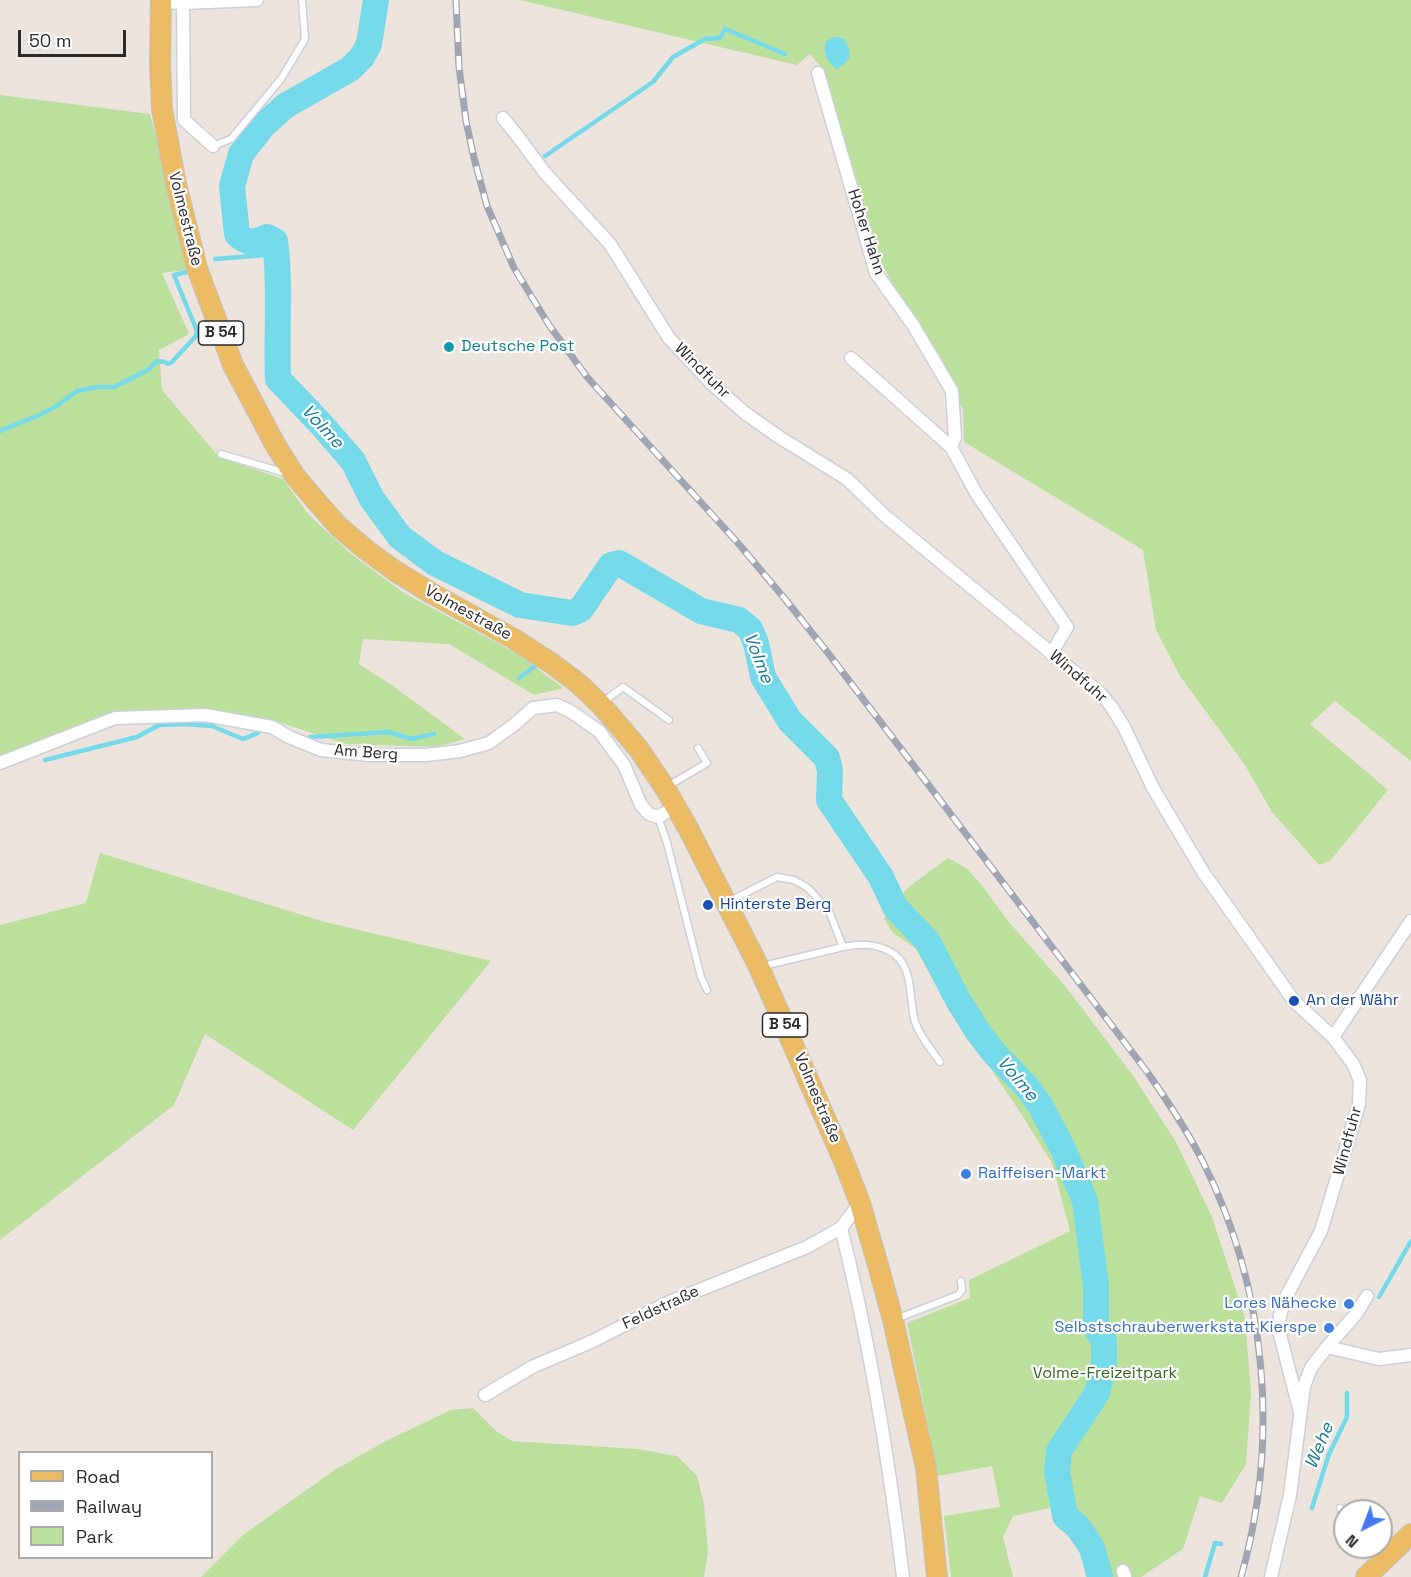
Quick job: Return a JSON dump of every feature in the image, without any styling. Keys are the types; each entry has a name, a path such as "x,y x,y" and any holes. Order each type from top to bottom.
{"main road":[{"name":"Volmestraße","path":"161,1 162,109 176,184 197,268 233,365 276,446 295,476 339,527 365,549 395,571 514,639 554,665 579,684 600,705 638,748 664,788 759,967 860,1203 893,1320 926,1468 937,1577"},
{"path":"1393,1545 1411,1534"},
{"path":"1366,1577 1375,1559"}],"street":[{"path":"161,1 183,3 257,0"},
{"path":"183,3 184,120 213,146"},
{"name":"Hoher Hahn","path":"818,73 876,273 913,325 952,391 955,436 951,447"},
{"name":"Windfuhr","path":"503,118 545,173 610,244 669,338 713,385 779,437 847,479 885,516 1093,687 1111,706 1154,788 1203,872 1294,1001 1333,1037 1353,1064 1360,1080 1359,1104 1321,1231 1287,1295 1280,1315 1279,1331 1300,1412"},
{"path":"851,358 951,447 976,493 1066,627 1052,654"},
{"name":"Am Berg","path":"0,763 115,718 205,715 272,727 289,737 321,750 369,755 426,755 460,751 489,742 533,708 557,705 599,731 624,765 641,805 649,814 658,817"},
{"path":"658,817 675,807"},
{"path":"1333,1037 1411,921"},
{"path":"860,1203 842,1228 874,1377 893,1493 903,1577"},
{"name":"Feldstraße","path":"485,1395 532,1367 593,1341 667,1303 807,1247 842,1228"},
{"path":"1271,1577 1290,1496 1304,1386 1311,1368 1357,1314 1366,1296"},
{"path":"1327,1347 1379,1359 1411,1355"}],"lane":[{"path":"213,146 231,139 281,79 305,39 302,0"},
{"path":"221,454 295,476"},
{"path":"600,705 623,687 669,720"},
{"path":"664,788 707,763 698,748"},
{"path":"658,817 667,843 701,977 707,990"},
{"path":"726,903 777,877 794,880 808,888 829,911 843,946"},
{"path":"759,967 861,943 879,946 896,954 906,969 915,1022 926,1043 940,1062"},
{"path":"893,1320 958,1295 962,1290 961,1281"}],"green space":[{"path":"520,0 1411,0 1411,761 1335,701 1310,724 1388,790 1330,861 1319,865 1272,812 1245,765 1180,676 1156,630 1143,550 964,442 963,409 879,259 822,68 810,54 797,65"},
{"path":"0,95 150,114 192,269 162,273 189,334 159,350 162,390 219,457 283,479 308,514 351,554 404,593 525,659 563,688 534,695 449,644 363,639 359,664 465,739 436,747 346,744 269,719 205,710 112,713 0,757"},
{"path":"100,853 325,922 491,961 353,1130 205,1034 174,1105 0,1240 0,925 86,903"},
{"name":"Volme-Freizeitpark","path":"948,858 966,868 981,884 1008,921 1066,987 1134,1077 1176,1142 1212,1217 1245,1318 1251,1393 1246,1464 1222,1503 1200,1496 1183,1549 1141,1577 1095,1577 1091,1558 1070,1528 1050,1508 1013,1516 1003,1537 1013,1577 951,1577 944,1516 1000,1507 992,1466 938,1476 907,1323 970,1298 969,1280 1070,1231 1052,1163 957,1019 915,948 893,933 884,919 895,901 910,886"},
{"path":"473,1408 497,1432 513,1441 637,1449 677,1456 697,1476 704,1504 708,1552 704,1577 201,1577 243,1535 336,1469 388,1440 451,1410"}],"water":[{"path":"833,37 843,38 850,52 849,59 837,69 825,54 827,42"}],"waterway":[{"name":"Volme","path":"376,0 369,44 362,57 350,69 285,106 263,126 241,154 232,186 237,234 248,241 267,237 275,241 278,275 278,379 353,461 372,499 400,537 435,563 520,605 572,613 581,609 611,565 619,563 701,611 739,620 750,629 756,643 763,677 790,721 827,758 830,771 829,800 881,877 895,907 928,942 958,1000 978,1032 1040,1105 1063,1149 1085,1201 1096,1286 1096,1328 1104,1341 1104,1362 1097,1393 1059,1451 1057,1471 1065,1516 1078,1527 1092,1548 1100,1577"},
{"path":"545,156 653,82 673,57 705,39 720,38 725,29 785,54"},
{"path":"215,259 277,254"},
{"path":"0,431 55,407 77,391 97,387 114,387 148,370 157,361 168,364 172,362 196,336 197,331 174,275 186,272"},
{"path":"519,678 535,666"},
{"path":"45,760 137,737 159,725 212,726 243,739 258,733"},
{"path":"310,737 389,732 411,739 434,734"},
{"name":"Wehe","path":"1379,1297 1411,1241"},
{"name":"Wehe","path":"1312,1508 1329,1454 1347,1417 1347,1393"},
{"name":"Wehe","path":"1205,1577 1215,1543 1221,1544"}],"railway":[{"path":"456,0 459,67 466,121 487,206 514,268 549,325 587,377 737,542 828,653 1148,1073 1184,1127 1203,1162 1225,1211 1241,1261 1253,1313 1261,1366 1263,1419 1261,1472 1253,1525 1241,1577"}],"place":[{"name":"Deutsche Post","path":"449,347"},
{"name":"Hinterste Berg","path":"708,905"},
{"name":"An der Währ","path":"1294,1001"},
{"name":"Raiffeisen-Markt","path":"966,1174"},
{"name":"Lores Nähecke","path":"1349,1304"},
{"name":"Selbstschrauberwerkstatt Kierspe","path":"1329,1328"}]}
